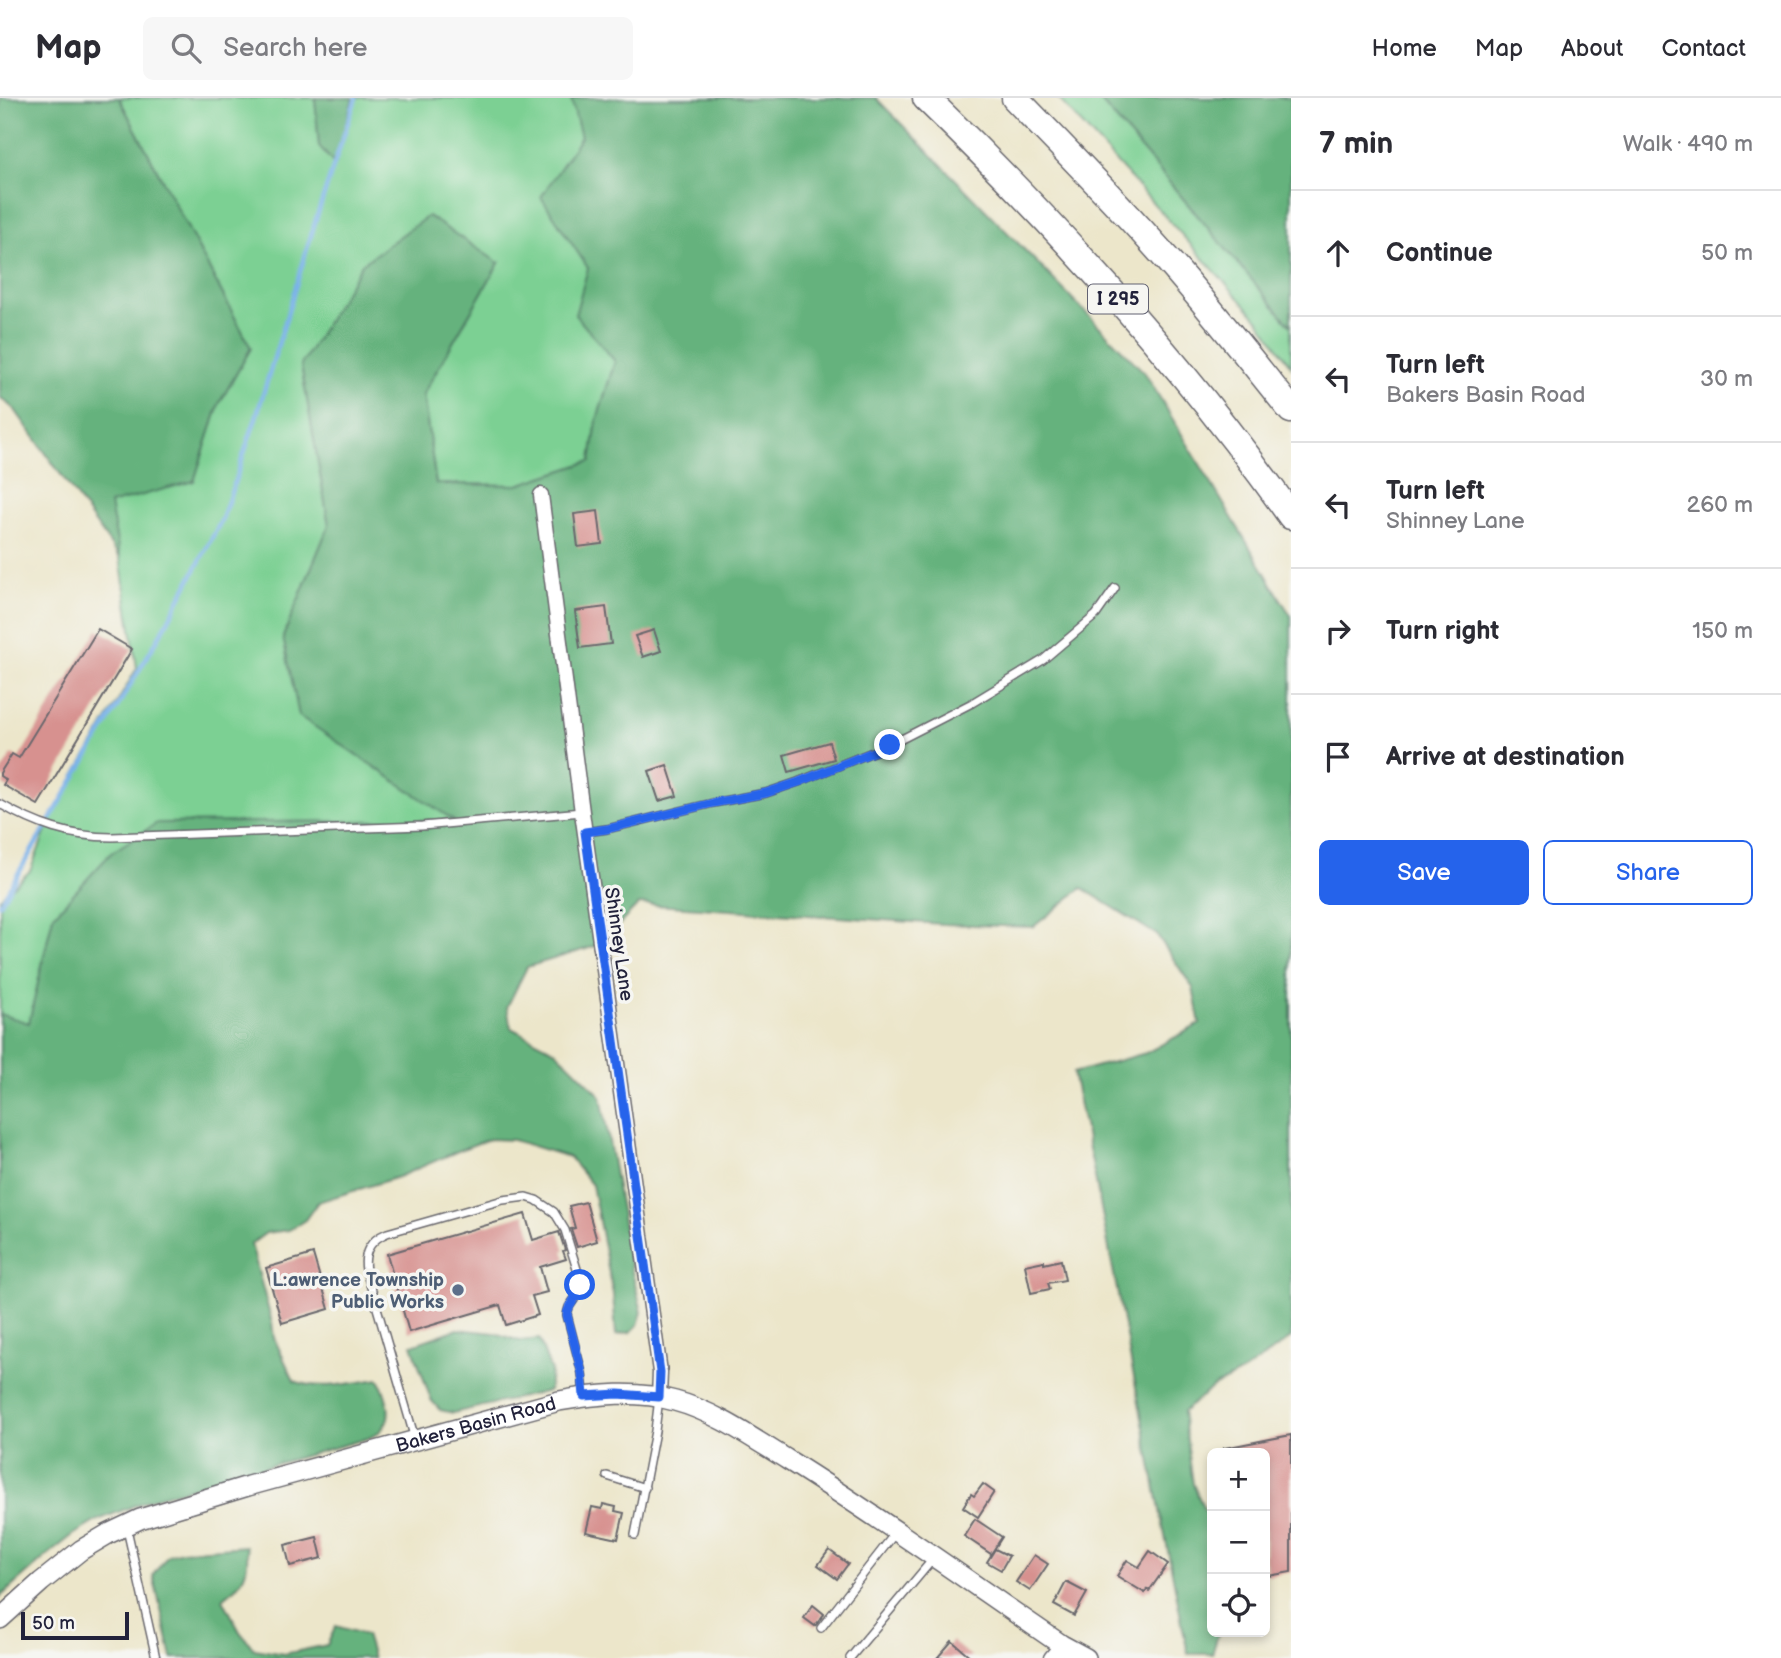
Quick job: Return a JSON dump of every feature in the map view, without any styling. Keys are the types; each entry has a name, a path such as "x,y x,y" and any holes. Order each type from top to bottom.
{"highway":[{"name":"I 295","path":"926,98 1060,235 1124,305 1214,413 1291,516"},
{"path":"1015,98 1171,264 1234,337 1291,410"}],"main road":[{"name":"Bakers Basin Road","path":"0,1619 41,1581 81,1550 126,1525 157,1513 559,1401 618,1394 659,1397 714,1415 807,1472 934,1558 1056,1651 1086,1658"}],"street":[{"name":"Shinney Lane","path":"541,495 660,1372 659,1397"}],"lane":[{"path":"585,832 766,793 890,745 972,703 1043,660 1096,615 1115,587"},
{"path":"0,804 56,829 86,836 126,837 422,826 582,812"},
{"path":"415,1440 366,1270 367,1250 377,1237 387,1233 503,1200 536,1200 554,1212 565,1230 580,1279 580,1291 567,1315 582,1373 584,1396"},
{"path":"635,1535 659,1397"},
{"path":"607,1476 645,1488"},
{"path":"126,1525 156,1658"},
{"path":"821,1628 896,1532"},
{"path":"850,1658 934,1558"}],"green space":[{"path":"0,98 119,98 251,348 219,404 194,481 110,504 120,558 15,410 0,397"},
{"path":"119,98 315,98 319,146 334,164 353,98 571,98 581,137 542,197 589,268 576,315 615,361 597,420 591,461 518,485 436,484 423,394 499,263 301,365 329,525 283,637 454,821 53,916 29,1024 0,1014 0,898 30,871 52,816 137,668 109,503 194,481 219,404 251,348"},
{"path":"315,98 353,98 335,165 319,146"},
{"path":"571,98 876,98 1145,373 1291,616 1291,1338 1244,1371 1213,1387 1183,1412 1193,1484 1207,1516 1207,1637 1217,1637 1212,1654 1188,1654 1073,1073 1146,1053 1200,1024 1193,988 1157,935 1082,888 1033,927 942,924 639,904 599,945 527,967 507,1007 511,1028 556,1051 601,1096 632,1272 642,1312 638,1325 631,1332 616,1335 613,1294 592,1185 569,1157 513,1140 489,1139 398,1177 318,1202 305,1220 289,1230 266,1233 251,1244 274,1338 294,1381 325,1386 379,1379 389,1412 384,1426 369,1438 154,1498 98,1520 73,1535 0,1597 0,1014 29,1023 53,916 111,853 157,823 453,820 299,716 283,637 329,525 301,365 362,264 428,216 499,263 423,394 436,484 518,485 591,461 597,420 615,361 575,315 588,268 541,197 581,137"},
{"path":"1058,98 1098,98 1291,326 1291,366 1259,320"},
{"path":"1098,98 1291,98 1291,326"},
{"path":"457,1329 495,1333 520,1341 539,1339 551,1371 549,1391 453,1413 440,1410 431,1400 412,1345"},
{"path":"246,1546 246,1570 240,1582 223,1599 240,1632 254,1649 284,1654 327,1645 336,1626 366,1635 373,1658 172,1658 153,1575 168,1555 181,1551"}],"building":[{"path":"598,511 602,544 578,547 574,514"},
{"path":"606,607 611,644 580,648 575,611"},
{"path":"98,629 132,649 38,805 3,785 6,780 0,773 12,754 19,758"},
{"path":"654,630 661,651 643,657 635,636"},
{"path":"829,742 834,759 789,772 784,755"},
{"path":"667,765 677,796 659,801 649,771"},
{"path":"586,1202 597,1241 577,1247 571,1229 575,1228 569,1206"},
{"path":"525,1214 533,1240 559,1232 565,1250 566,1259 540,1267 547,1292 532,1296 538,1315 506,1325 500,1305 409,1332 387,1254"},
{"path":"313,1254 329,1309 282,1323 266,1268"},
{"path":"1061,1260 1065,1280 1048,1283 1050,1289 1031,1293 1025,1265"},
{"path":"1291,1435 1291,1572 1270,1576 1270,1448 1224,1448"},
{"path":"983,1484 994,1492 978,1517 963,1507 971,1494 974,1496"},
{"path":"603,1504 616,1507 615,1511 624,1513 618,1539 586,1532 592,1507 602,1509"},
{"path":"975,1519 1002,1537 991,1554 964,1536"},
{"path":"317,1537 322,1558 290,1566 285,1545"},
{"path":"995,1549 1009,1556 1001,1570 987,1562"},
{"path":"829,1550 848,1564 837,1579 818,1565"},
{"path":"1150,1551 1168,1564 1145,1593 1117,1576 1127,1560 1139,1567"},
{"path":"1034,1555 1048,1564 1030,1591 1016,1582"},
{"path":"1066,1582 1087,1593 1074,1616 1054,1605"},
{"path":"813,1605 824,1614 815,1626 804,1618"},
{"path":"952,1641 972,1658 937,1658"}],"waterway":[{"path":"0,904 166,625 222,519 356,98"}],"place":[{"name":"L:awrence Township Public Works","path":"458,1290"}],"route":[{"path":"580,1285 580,1291 567,1315 582,1373 584,1396 632,1394 659,1397 660,1372 585,832 766,793 890,745"}]}
